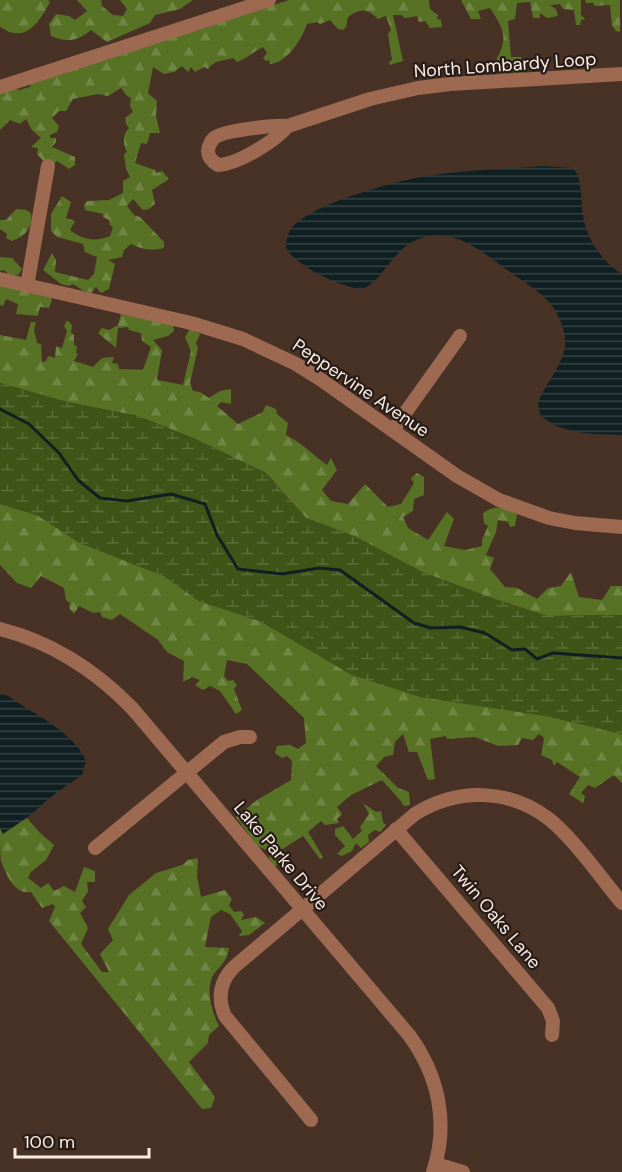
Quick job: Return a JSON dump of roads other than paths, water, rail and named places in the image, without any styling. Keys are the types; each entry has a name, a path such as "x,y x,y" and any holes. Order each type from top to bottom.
{"street":[{"path":"0,87 269,0"},
{"name":"North Lombardy Loop","path":"288,126 280,135 233,163 218,165 209,157 210,143 222,134 277,125 288,126 370,99 418,88 622,74"},
{"path":"27,286 48,166"},
{"name":"Peppervine Avenue","path":"0,279 191,323 243,339 296,364 321,379 458,476 499,500 558,520 602,527 622,527"},
{"path":"393,430 460,336"},
{"name":"Lake Parke Drive","path":"0,629 20,634 46,645 89,670 112,688 132,708 409,1035 425,1060 436,1088 441,1117 440,1146 435,1168"},
{"path":"95,848 224,742 240,736 250,737"},
{"path":"311,1120 228,1022 222,1011 220,999 223,981 230,971 302,909 424,808 454,797 486,794 515,801 536,810 560,830 622,903"},
{"name":"Twin Oaks Lane","path":"396,829 548,1008 553,1021 552,1035"},
{"path":"435,1168 463,1172"}],"waterway":[{"path":"0,409 29,424 59,453 78,480 100,498 127,501 171,494 205,504 217,535 238,569 282,574 319,568 340,570 414,623 431,628 460,627 485,633 512,650 525,649 537,659 553,653 622,658"}]}
